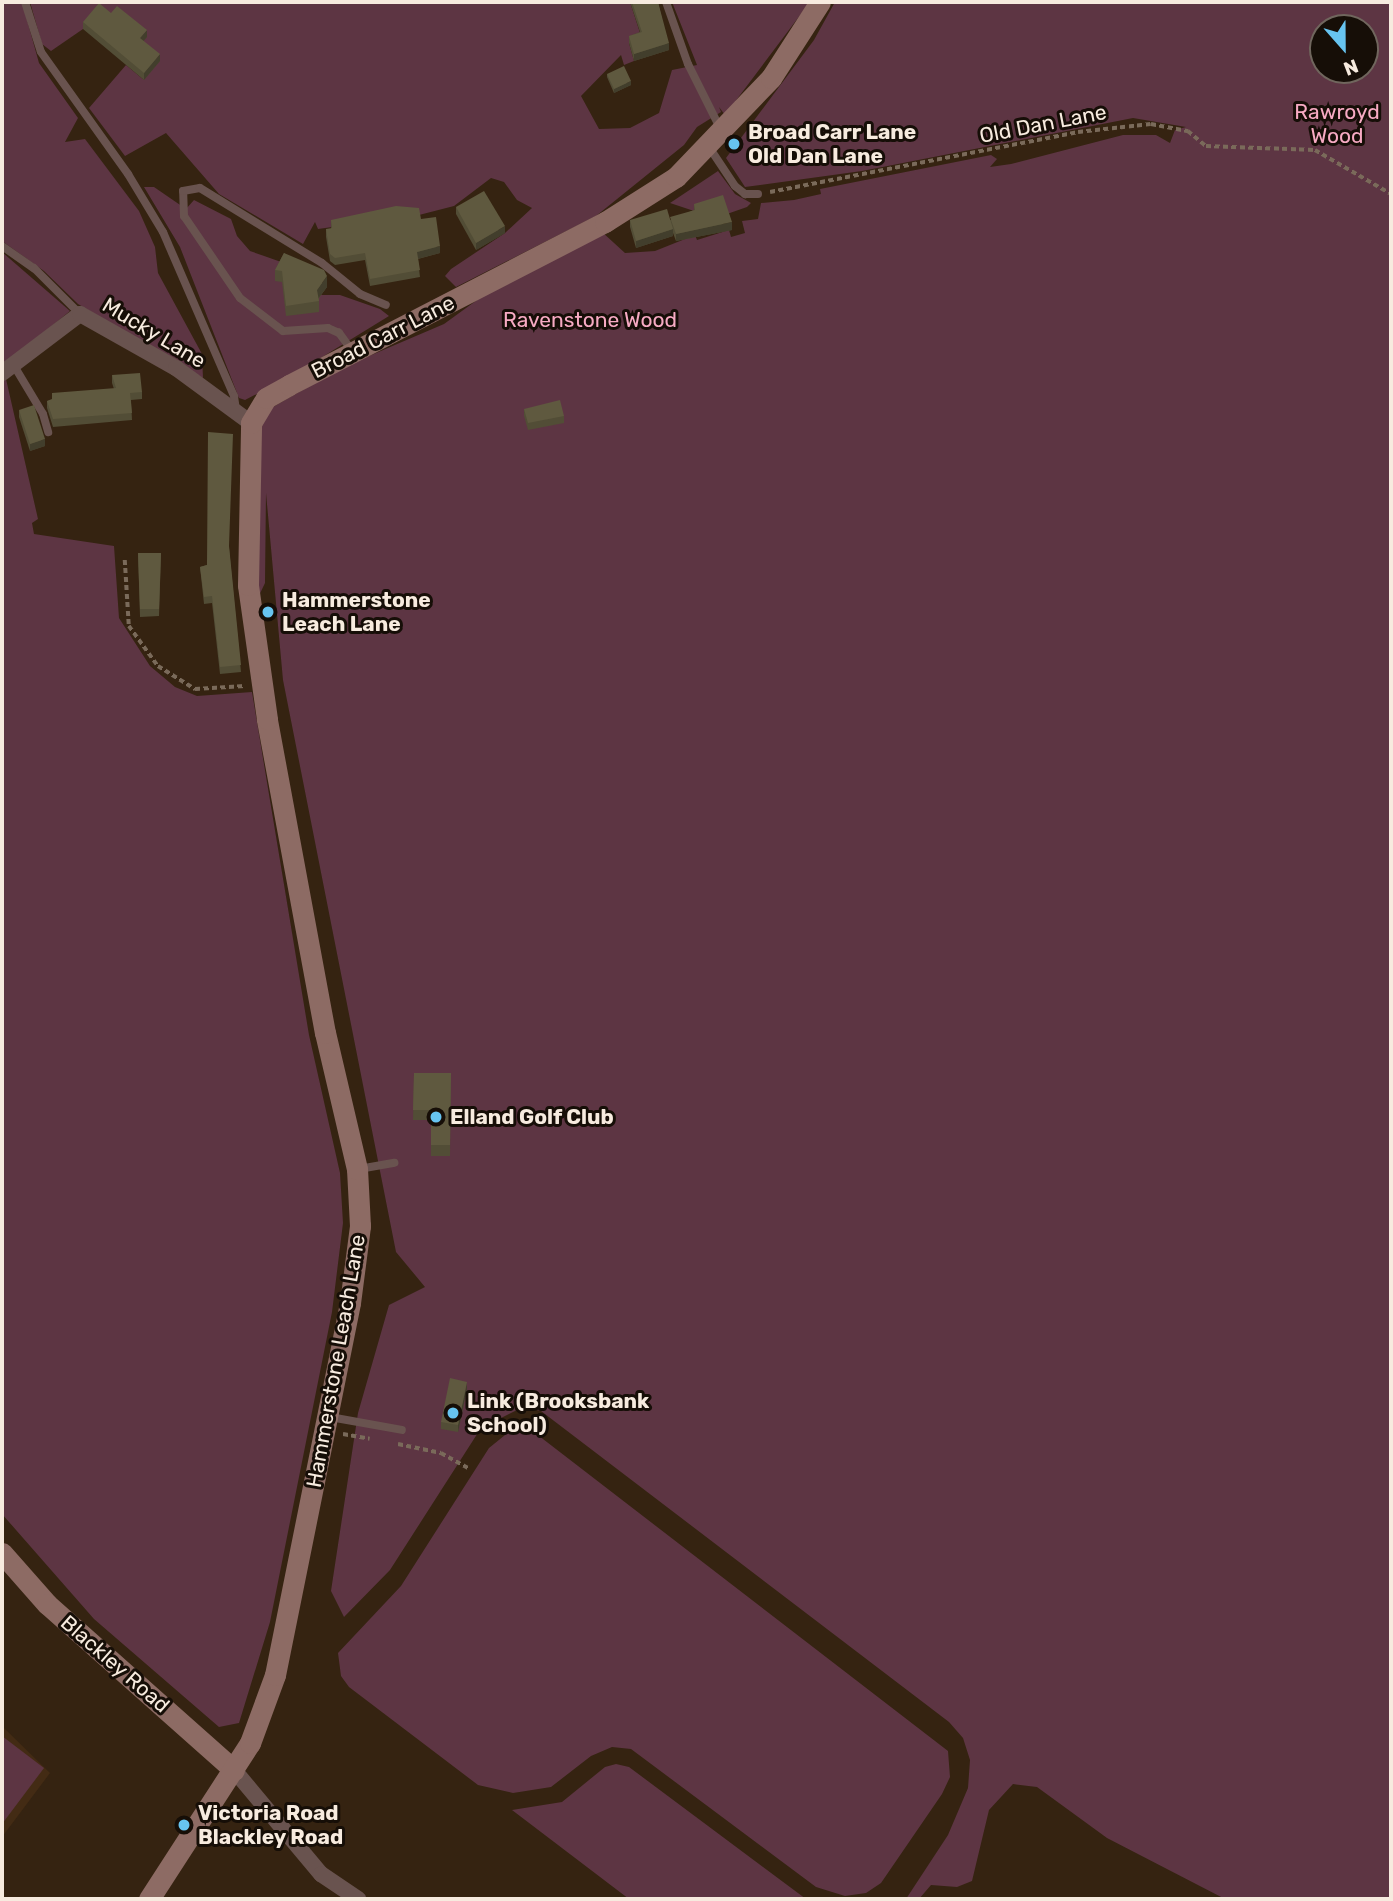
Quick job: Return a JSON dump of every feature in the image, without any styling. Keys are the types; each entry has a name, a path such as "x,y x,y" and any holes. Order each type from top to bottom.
{"street":[{"name":"Broad Carr Lane","path":"244,417 266,398 605,222 676,177 715,140 771,78 820,2"},
{"name":"Mucky Lane","path":"8,369 80,314 176,368 244,417"},
{"path":"244,417 248,585 261,685"},
{"name":"Hammerstone Leach Lane","path":"149,1899 234,1770 257,1726 275,1675 359,1246 357,1169 325,1033 261,685"},
{"name":"Blackley Road","path":"2,1552 47,1604 234,1770"},
{"path":"234,1770 321,1874 358,1899"}],"lane":[{"path":"25,2 41,52 128,174 163,232 244,417"},
{"path":"666,2 715,140 740,191 758,194"},
{"path":"353,352 339,333 328,328 283,331 240,298 184,216 183,191 200,188 322,263 360,294 386,305"},
{"path":"2,246 34,268 80,314"},
{"path":"8,369 43,414 48,432"},
{"path":"357,1169 394,1163"},
{"path":"326,1424 402,1430"}],"path":[{"name":"Old Dan Lane","path":"758,194 1079,132 1151,124 1188,131 1206,146 1315,150 1391,194"},
{"path":"125,560 129,626 158,666 195,689 261,685"},
{"path":"326,1424 372,1439"},
{"path":"386,1442 441,1453 468,1468"}],"shaded area":[{"path":"2,1726 50,1773 2,1837"}],"green space":[{"path":"2,2 22,2 39,63 78,118 65,142 85,139 139,211 155,247 158,273 202,354 203,378 78,304 44,271 2,241"},
{"path":"30,2 630,2 642,39 629,43 634,61 624,65 621,55 581,96 599,129 630,128 659,113 672,70 697,65 672,2 810,2 725,115 719,107 721,112 697,127 684,145 596,216 456,287 445,276 451,269 505,233 532,208 517,200 504,182 491,178 454,206 419,215 318,229 315,222 303,244 219,194 166,133 125,156 89,108 126,65 144,80 111,20 99,10 83,29 51,51 42,44"},
{"name":"Elland Golf Club","path":"835,2 1391,2 1391,1899 1225,1899 1107,1838 1037,1787 1013,1784 989,1810 972,1881 957,1887 931,1885 919,1899 906,1899 948,1835 968,1788 970,1760 963,1738 949,1722 541,1411 523,1407 481,1428 390,1570 344,1617 331,1591 358,1413 389,1305 425,1287 396,1252 283,680 266,493 265,583 255,604 259,415 341,368 444,324 495,287 602,232 625,253 655,251 695,235 697,240 729,230 731,237 745,233 742,221 758,219 761,203 821,194 820,189 991,155 997,159 990,167 1011,164 1123,135 1156,135 1170,143 1175,130 1186,127 1133,118 862,171 745,187 726,158 814,40"},
{"path":"718,171 735,194 751,203 747,207 727,214 694,211 670,203"},
{"path":"144,187 154,187 186,209 194,200 231,219 237,236 250,251 284,263 294,284 317,295 340,295 380,309 389,316 288,378 245,400 239,398 180,247"},
{"path":"2,252 70,311 2,367"},
{"path":"2,378 6,379 38,519 32,523 34,534 114,546 119,618 150,666 175,687 197,696 252,692 309,1035 340,1173 343,1223 332,1312 270,1622 239,1723 219,1727 94,1619 2,1514"},
{"path":"515,1427 530,1429 948,1751 950,1777 942,1794 881,1883 866,1893 845,1896 816,1887 631,1749 612,1747 591,1756 551,1787 513,1793 478,1785 349,1687 341,1676 338,1653 401,1586 489,1448"},
{"path":"2,1736 44,1768 2,1824"},
{"path":"616,1764 629,1767 806,1899 629,1899 512,1810 562,1802 605,1767"}],"building":[{"path":"632,2 658,2 669,43 634,54 629,36 642,32"},
{"path":"99,3 111,13 117,6 147,30 140,38 160,54 144,73 83,22"},
{"path":"624,66 631,81 614,89 607,74"},
{"path":"484,191 505,226 476,243 456,207"},
{"path":"723,195 732,222 676,234 670,217 695,210 694,204"},
{"path":"396,206 419,208 421,219 436,217 440,246 417,252 420,270 370,279 365,253 335,258 330,254 326,229 332,228 331,220"},
{"path":"667,209 673,229 636,241 630,220"},
{"path":"284,253 324,270 327,276 317,290 319,301 286,306 282,271 275,270"},
{"path":"140,373 142,392 130,393 132,413 53,419 47,401 52,399 52,393 116,388 112,375"},
{"path":"560,400 564,416 528,423 524,409"},
{"path":"34,405 45,439 30,444 19,410"},
{"path":"208,432 233,434 229,546 241,665 220,667 212,596 204,597 200,567 207,565"},
{"path":"138,553 161,553 159,609 140,609"},
{"name":"Elland Golf Club","path":"414,1073 451,1073 450,1145 431,1145 431,1110 413,1110"},
{"name":"Link (Brooksbank School)","path":"450,1378 467,1382 458,1425 441,1422"}],"place":[{"name":"Broad Carr Lane Old Dan Lane","path":"734,144"},
{"name":"Hammerstone Leach Lane","path":"268,612"},
{"name":"Elland Golf Club","path":"436,1117"},
{"name":"Link (Brooksbank School)","path":"453,1413"},
{"name":"Victoria Road Blackley Road","path":"184,1825"}],"park label":[{"name":"Rawroyd Wood","path":"1337,124"},
{"name":"Ravenstone Wood","path":"590,320"}]}
